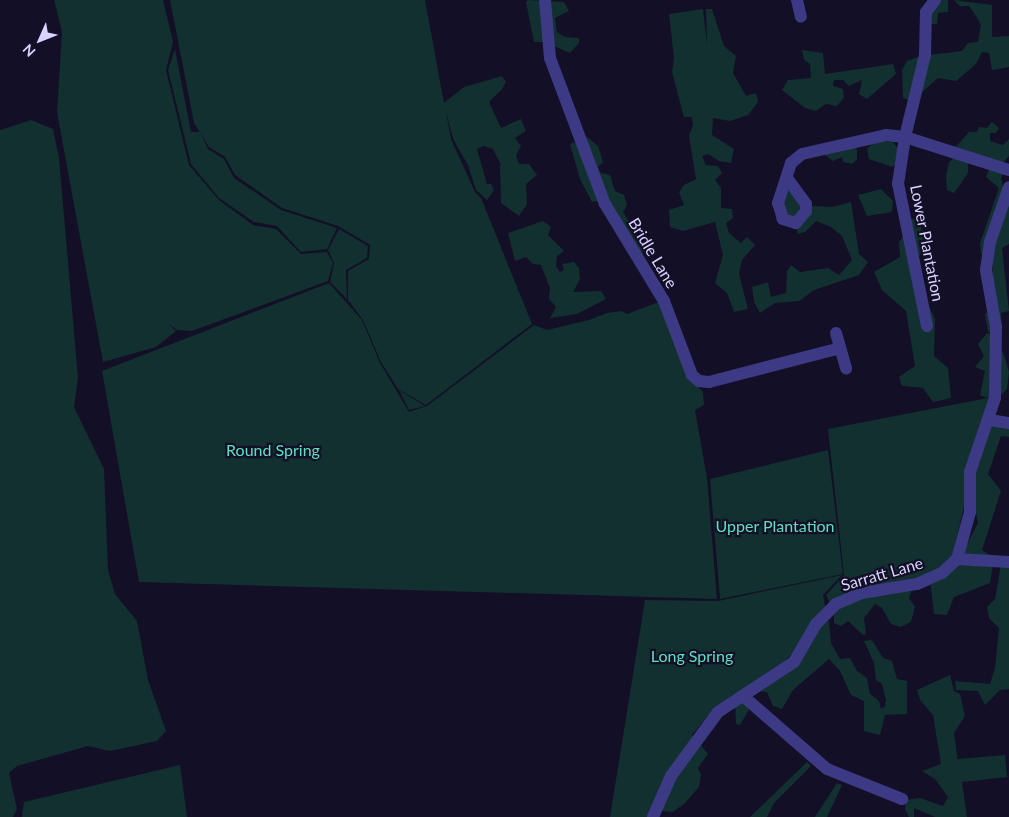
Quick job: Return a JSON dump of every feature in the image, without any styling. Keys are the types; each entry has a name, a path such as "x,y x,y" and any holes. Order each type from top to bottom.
{"street":[{"name":"Bridle Lane","path":"545,0 550,58 605,204 664,301 692,375 700,382 709,382 840,348"},
{"path":"797,0 801,17"},
{"name":"Lower Plantation","path":"927,326 901,210 898,184 905,138 925,55 926,12 935,0"},
{"path":"787,178 791,163 802,154 886,135 905,138 1009,170"},
{"path":"1008,191 990,242 986,270 996,327 997,378 989,420 970,472 970,512 957,559 1009,562"},
{"path":"836,334 846,368"},
{"path":"989,420 1009,423"},
{"name":"Sarratt Lane","path":"653,817 671,776 693,743 718,712 794,662 816,624 836,604 862,594 916,584 942,573 957,559"},
{"path":"743,696 827,769 903,799"}],"green space":[{"path":"54,0 163,0 173,42 166,70 189,165 219,200 253,225 276,229 301,254 327,252 333,263 328,281 192,331 177,330 169,324 176,331 156,347 103,362 57,112 62,32"},
{"path":"170,0 425,0 444,103 464,87 502,76 506,82 489,102 501,128 521,119 526,131 515,138 521,146 516,155 519,164 529,164 537,175 526,184 527,204 519,216 501,203 500,163 493,149 484,146 477,149 487,184 491,184 494,190 487,200 476,190 468,165 453,139 446,112 451,139 475,192 481,198 532,324 426,405 398,389 381,362 363,320 348,300 348,271 369,259 370,245 338,226 282,208 235,175 225,157 209,147 194,123"},
{"path":"528,0 564,2 569,11 555,18 557,32 565,37 579,38 579,43 570,53 545,42 534,42 526,2"},
{"path":"937,0 948,0 948,12 938,13 937,24 928,24"},
{"path":"954,0 992,5 992,37 1009,36 1009,67 992,70 989,53 982,52 976,64 956,81 938,78 912,101 903,98 902,70 907,61 918,57 927,62 929,55 962,51 968,43 978,42 981,25 976,16 969,6 960,6"},
{"path":"703,9 707,45 706,9 712,9 724,46 736,56 733,73 746,96 756,93 758,102 748,115 730,121 713,118 712,135 734,149 731,163 719,161 708,154 702,156 706,165 718,166 722,173 715,180 721,188 721,208 732,209 733,218 726,223 729,233 741,243 747,237 755,245 742,260 739,274 748,309 734,312 727,293 715,283 723,255 715,222 683,231 670,227 669,210 684,205 679,192 684,185 696,179 689,136 693,125 692,117 684,117 672,72 674,58 669,14"},
{"path":"175,49 191,132 200,132 208,149 224,159 234,178 281,210 337,228 327,249 301,252 277,226 254,222 219,198 191,164 168,70"},
{"path":"802,50 823,53 825,74 893,64 896,74 867,99 859,94 862,80 849,86 843,80 834,80 833,86 843,89 844,98 837,106 826,104 816,111 805,108 782,90 788,80 811,78 810,64 804,60"},
{"path":"31,120 53,129 59,158 78,378 74,407 104,469 108,570 115,594 137,621 148,680 166,731 157,741 110,751 88,746 17,766 9,773 17,809 13,817 0,817 0,130"},
{"path":"992,122 999,128 996,133 990,133 990,141 1003,145 1009,139 1009,156 1002,164 954,149 969,132 977,132 979,127 987,128"},
{"path":"587,137 598,146 603,162 598,167 601,173 610,175 615,191 624,195 627,205 623,212 641,241 643,256 607,199 592,202 580,179 570,144"},
{"path":"892,141 899,150 898,162 892,167 869,159 867,149 873,143"},
{"path":"852,144 857,150 857,159 852,164 843,162 842,157 833,161 822,153"},
{"path":"958,155 968,159 968,173 954,193 947,190 946,176 949,162"},
{"path":"990,167 1004,171 1001,178 1009,207 1009,244 1002,248 1009,311 1001,313 1002,329 988,332 985,314 995,307 992,279 994,249 981,254 980,243 999,188 986,177"},
{"path":"881,189 893,201 892,212 867,216 858,195"},
{"path":"790,190 803,209 792,219 783,211 787,191"},
{"path":"851,202 859,254 868,262 859,275 814,290 799,301 775,303 760,313 754,302 752,287 768,282 771,297 786,293 787,271 791,265 800,272 828,268 839,275 852,260 842,236 831,227 816,221 805,232 798,234 795,225 810,206 832,207"},
{"path":"906,218 920,220 925,251 915,259 924,296 935,319 934,356 948,368 951,398 933,402 923,388 902,386 899,377 915,366 906,311 882,290 874,272 900,257 899,242 908,230"},
{"path":"543,221 551,227 548,235 564,251 557,256 556,266 560,272 564,270 562,264 574,262 579,268 580,279 573,292 601,291 606,299 577,314 550,318 556,307 549,299 550,288 541,265 533,264 526,257 515,261 508,233"},
{"path":"339,229 368,246 367,258 346,270 347,299 330,282 334,263 328,250"},
{"name":"Round Spring","path":"329,283 362,320 380,363 409,412 427,406 534,325 547,330 589,320 607,313 622,311 627,314 659,302 697,385 703,392 704,405 695,410 707,478 717,599 139,582 102,371"},
{"path":"987,333 994,335 1004,355 1009,372 1007,389 996,400 991,398 952,556 938,569 915,581 909,598 915,607 911,622 901,627 891,624 882,608 875,604 864,618 866,634 863,635 848,621 841,626 834,623 834,612 826,595 844,575 828,429 988,398 980,395 985,371 975,367 984,356 978,344"},
{"path":"399,390 425,406 409,410"},
{"path":"990,426 1009,427 1009,437 1001,436 988,474 1001,491 982,550 994,558 990,583 954,597 947,615 934,614 930,580 962,554 978,523 973,497 975,473"},
{"name":"Upper Plantation","path":"828,450 843,574 720,599 710,479"},
{"path":"1002,559 1009,560 1009,689 1000,690 985,705 978,691 956,690 955,681 990,684 995,668 999,628 989,618 987,607 995,599"},
{"name":"Long Spring","path":"842,575 823,595 825,606 811,623 802,641 813,622 829,621 831,643 840,659 850,658 857,671 867,678 870,694 879,701 881,709 885,706 886,700 882,684 876,680 874,663 864,641 872,640 883,658 892,661 897,679 907,681 907,714 885,715 880,735 864,731 864,701 851,695 840,671 829,659 793,690 782,709 773,706 767,692 756,691 748,696 751,706 740,725 736,724 735,696 776,671 791,658 797,649 776,670 715,707 692,735 708,754 698,768 701,775 699,787 685,803 673,812 651,810 648,817 610,817 645,600 718,601"},
{"path":"950,675 954,691 960,694 965,716 954,733 958,763 958,759 1005,755 1007,777 962,782 967,817 935,817 914,808 914,817 909,817 905,809 906,800 920,798 943,806 948,797 935,779 922,771 941,764 933,715 920,700 917,690"},
{"path":"807,762 811,766 774,803 767,817 750,817"},
{"path":"180,765 187,817 22,817 24,802"},
{"path":"837,783 842,785 827,817 815,817"}]}
